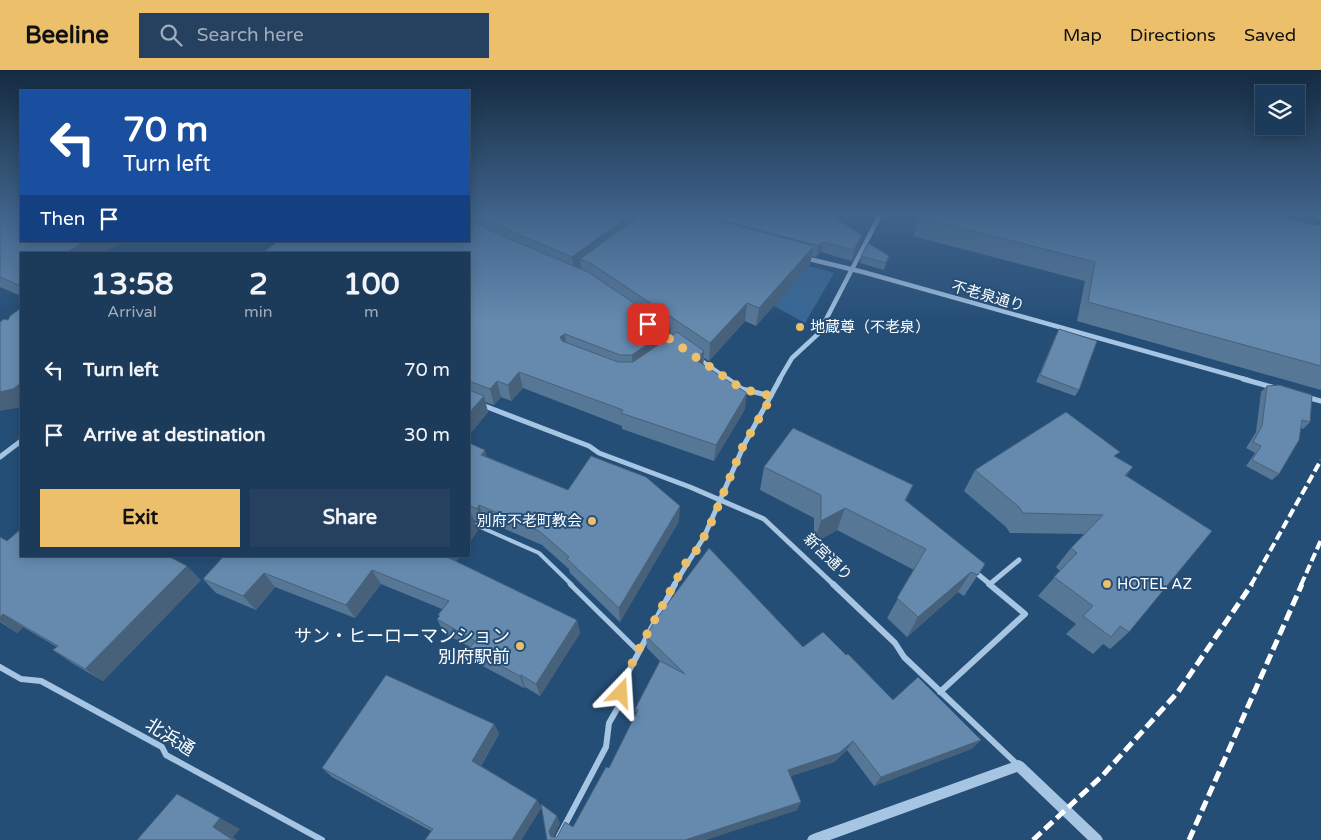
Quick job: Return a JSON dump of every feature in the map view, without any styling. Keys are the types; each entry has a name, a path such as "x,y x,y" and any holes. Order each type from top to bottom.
{"street":[{"path":"557,840 606,747 609,723 620,704 623,682 685,564 696,551 721,501 743,446 792,358 804,349 808,341 819,333 862,251"},
{"name":"不老泉通り","path":"796,256 1274,388"},
{"path":"694,355 742,389 772,396"},
{"path":"1302,396 1321,401"},
{"name":"新宮通り","path":"470,400 589,446 599,453 764,519 895,643 904,657 940,692 1097,840"},
{"path":"0,457 20,442"},
{"path":"990,584 1019,560"},
{"path":"940,692 1025,614 969,567"},
{"name":"北浜通","path":"0,667 20,679 41,681 162,747 166,755 322,840"},
{"path":"813,840 1019,766"}],"lane":[{"path":"470,522 539,553 638,651"}],"shaded area":[{"path":"773,256 834,273 805,323 774,306 786,292"}],"building":[{"path":"0,251 69,251 20,252 20,286 0,277"},
{"path":"538,251 588,272 671,328 632,355 620,355 565,334 560,337 562,341 618,362 633,362 677,332 704,351 696,360 747,393 716,445 621,413 623,410 519,372 508,385 497,381 490,389 470,381 470,252 264,252"},
{"path":"558,251 580,251 572,257"},
{"path":"591,251 810,251 759,308 747,303 710,343 592,264 580,259"},
{"path":"864,251 881,251 889,256 886,263 861,256"},
{"path":"1052,251 1321,251 1321,366 1088,302 1095,262"},
{"path":"20,309 20,384 13,389 0,392 0,322 4,319 8,320 10,316"},
{"path":"1059,329 1097,341 1079,390 1040,375"},
{"path":"1279,385 1312,395 1310,422 1302,420 1299,440 1279,474 1252,460 1261,446 1253,442 1262,426 1267,386"},
{"path":"470,390 484,396 470,412"},
{"path":"1066,412 1120,452 1114,456 1133,467 1125,475 1212,531 1129,632 1120,626 1111,637 1083,616 1093,606 1054,577 1077,553 1071,548 1103,515 1023,513 1019,507 975,470"},
{"path":"793,428 913,485 905,500 985,564 978,575 971,572 918,617 897,598 926,549 845,508 821,521 821,495 764,467"},
{"path":"470,443 485,450 481,455 568,490 591,456 646,477 680,506 619,608 567,559 569,557 539,531 479,505 477,509 470,506"},
{"path":"20,530 20,557 170,557 187,566 85,669 53,650 58,646 3,614 0,617 0,537 7,541"},
{"path":"709,548 803,647 823,632 846,655 848,654 893,700 918,677 981,740 881,777 853,741 839,753 788,770 801,802 685,840 547,840 541,804 557,816 549,831 551,837 557,837 565,822 573,827 606,767 609,768 638,710 635,709 660,661 685,674 646,636 654,622"},
{"path":"223,557 447,557 577,620 536,684 469,649 475,641 437,619 449,601 372,570 346,605 264,573 243,596 203,579"},
{"path":"386,675 494,724 472,761 537,800 512,840 425,840 433,829 322,768"},
{"path":"177,794 220,818 213,827 233,840 137,840"}],"railway":[{"path":"1251,585 1321,460"},
{"path":"1301,585 1321,540"},
{"path":"1033,840 1103,775 1178,692 1252,584"},
{"path":"1189,840 1302,584"}],"place":[{"name":"地蔵尊（不老泉）","path":"800,327"},
{"name":"別府不老町教会","path":"592,521"},
{"name":"HOTEL AZ","path":"1107,584"},
{"name":"サン・ヒーローマンション 別府駅前","path":"520,646"}],"route":[{"path":"621,693 623,682 640,647 685,564 696,551 709,528 743,446 772,396 742,389 648,324"}]}
